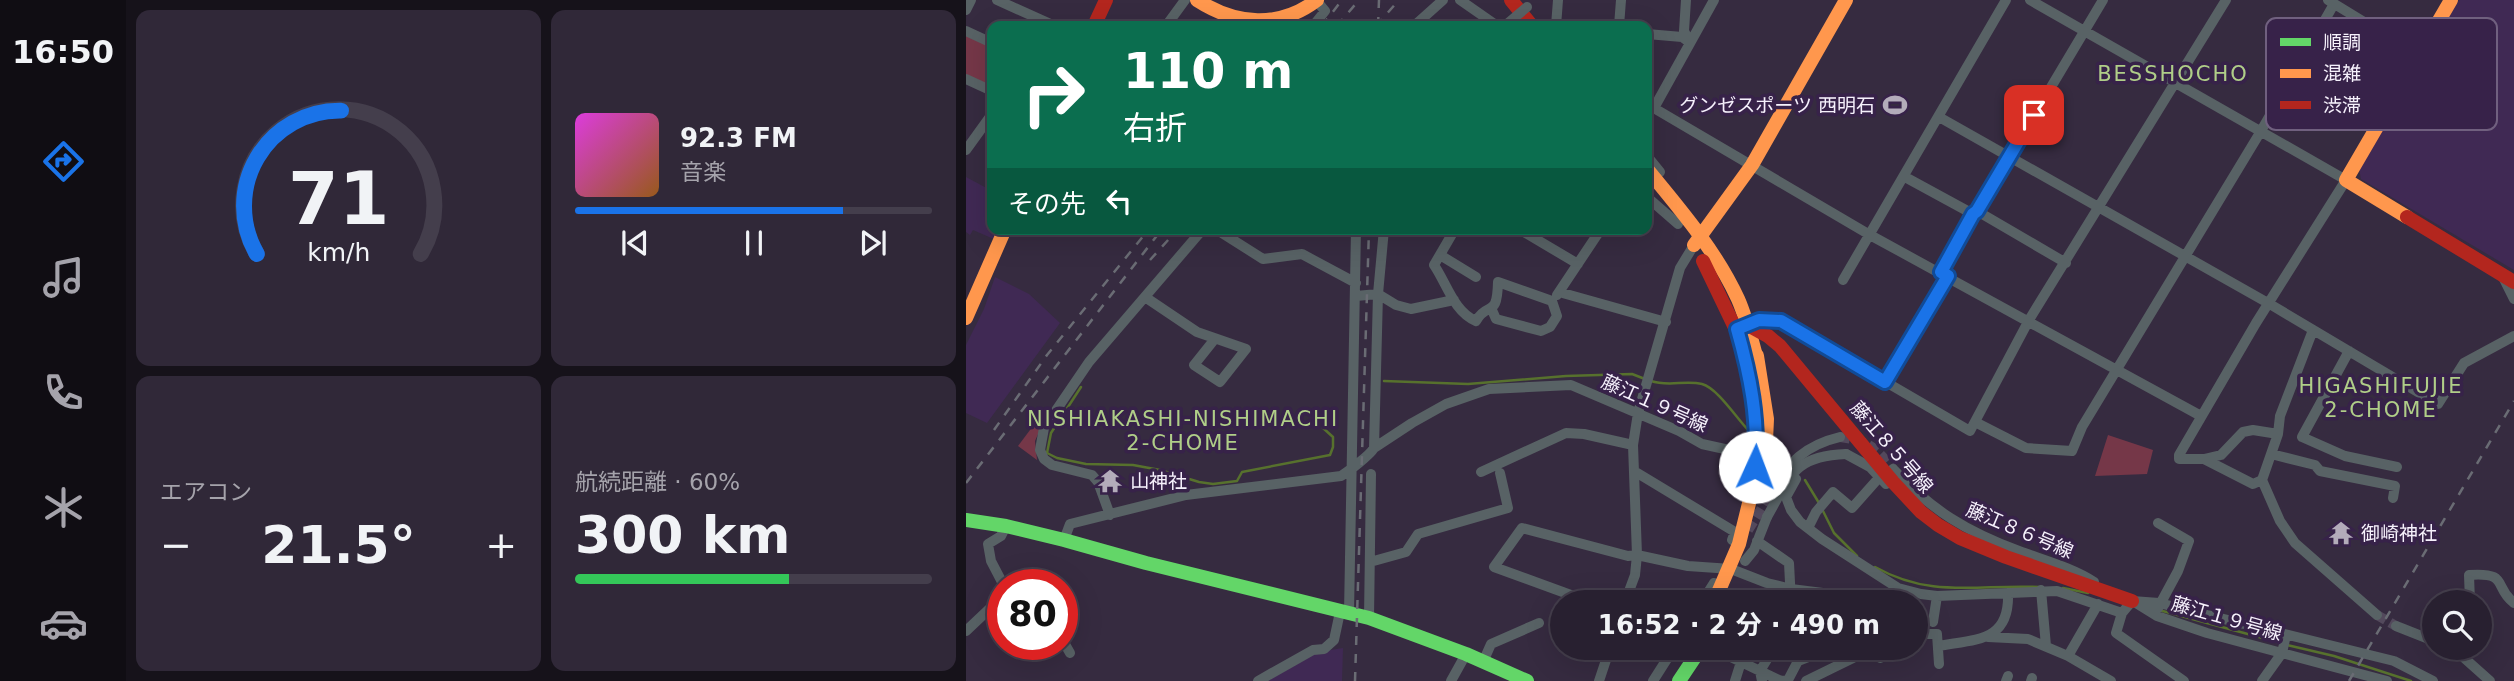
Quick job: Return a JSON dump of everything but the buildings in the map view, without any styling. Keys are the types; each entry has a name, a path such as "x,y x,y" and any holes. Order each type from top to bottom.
{"main road":[{"path":"1096,21 1106,0"},
{"path":"1197,0 1223,20 1268,21 1306,9 1316,0"},
{"path":"1496,0 1506,21"},
{"path":"1511,0 1528,21"},
{"path":"1697,240 1752,165 1846,0"},
{"path":"2440,18 2451,0"},
{"path":"2375,130 2346,180 2508,278"},
{"path":"1653,186 1678,224 1697,240"},
{"path":"1653,186 1697,240 1742,327 1751,358 1763,486 1747,519 1738,566 1730,590"},
{"path":"966,318 1002,235"},
{"name":"藤江８５号線","path":"1742,327 1768,336 1780,346 1834,413 1922,512 1960,538 2127,607"},
{"path":"966,520 1065,540 1146,563 1369,618 1466,654 1527,681"},
{"path":"1722,590 1738,566"},
{"path":"1665,681 1679,660"},
{"path":"1679,681 1693,660"}],"street":[{"path":"966,10 971,0"},
{"path":"997,0 1044,21"},
{"path":"1170,21 1185,0"},
{"path":"1316,0 1325,10 1317,21"},
{"path":"1420,21 1443,0"},
{"path":"1460,0 1490,21"},
{"path":"1556,21 1558,0"},
{"path":"1619,21 1621,0"},
{"path":"1686,0 1684,31 1689,42"},
{"path":"1652,103 1714,0"},
{"path":"1843,281 2006,0"},
{"path":"2030,0 2346,180 2268,303 2201,416 2179,459 2204,460 2221,455 2244,432 2253,430 2278,434"},
{"path":"1885,382 1945,274 1975,213 2103,0"},
{"path":"1742,327 1759,320 1781,321 1970,431 2029,320 2226,0"},
{"path":"2322,18 2331,2 2357,18"},
{"path":"1512,21 1524,4 1539,21"},
{"path":"966,31 987,41"},
{"path":"1652,34 1682,37 1689,42"},
{"path":"966,79 987,89"},
{"path":"1652,107 1870,235 2201,416"},
{"path":"1939,117 2268,303 2438,404 2464,363 2514,336"},
{"path":"968,144 987,120"},
{"path":"1975,422 2026,448 2072,451 2082,427 2266,122"},
{"path":"1652,162 1662,175 1653,186"},
{"path":"1905,177 2066,263"},
{"path":"1652,201 1678,224"},
{"path":"1110,514 1098,482 1092,475 1052,465 1044,459 1040,450 1044,428 1089,362 1198,235"},
{"path":"1225,235 1263,259 1302,254 1356,283"},
{"path":"1258,681 1313,650 1324,649 1334,640 1345,612 1353,468 1356,235"},
{"path":"1374,448 1378,294 1383,235"},
{"path":"1452,235 1434,265 1467,318 1476,321 1480,314 1492,310 1497,301 1497,282 1552,301"},
{"path":"1529,235 1578,264"},
{"path":"1552,301 1597,235"},
{"path":"1629,590 1637,555 1633,445 1638,413 1680,268 1697,240"},
{"path":"1440,255 1476,277"},
{"path":"2508,278 2514,299"},
{"path":"1559,292 1666,322"},
{"path":"1356,296 1378,294 1396,305 1411,309 1454,300"},
{"path":"1145,297 1197,332 1246,349 1220,382 1194,365 1214,340"},
{"path":"1492,310 1496,319 1541,331 1550,327 1557,316 1552,301"},
{"path":"2313,330 2280,416 2278,434 2262,480 2280,521 2295,543 2377,615"},
{"path":"2349,351 2302,436 2345,456 2397,467"},
{"name":"藤江１９号線","path":"1065,540 1070,524 1186,495 1341,476 1374,448 1412,423 1446,404 1489,388 1571,386 1679,431 1702,444 1752,455 1784,470"},
{"path":"1480,472 1566,433 1584,434 1633,445"},
{"path":"1763,486 1802,453 1826,440 1840,437"},
{"path":"1557,590 1494,567 1522,528 1628,556 1637,555 1688,566 1738,566 1754,550 1767,517 1795,472 1806,461 1822,454 1846,454 1870,467 1898,497 1922,512"},
{"path":"2271,454 2315,465 2320,471 2395,486 2393,498"},
{"path":"2204,460 2253,484 2262,480"},
{"name":"藤江８６号線","path":"1893,469 1913,490 1958,525 2093,580 2101,598"},
{"path":"1784,470 1796,480 1786,497 1791,510 1808,528 1898,588 1906,590"},
{"path":"1634,471 1735,531 1727,556 1738,566 1799,590"},
{"path":"1370,562 1406,552 1418,534 1508,508 1500,473"},
{"path":"1369,618 1371,474"},
{"path":"1808,528 1816,512 1833,492 1852,508 1876,481"},
{"path":"2157,616 2159,603 2178,571 2189,541 2158,523"},
{"path":"995,569 988,544 1001,536 1006,526"},
{"path":"1757,541 1789,563 1791,589"},
{"path":"2470,590 2469,575 2488,573 2501,582 2514,603"},
{"path":"1710,590 1714,583"},
{"path":"2041,590 2046,646"},
{"path":"1928,595 2041,590 2101,598 2068,656"},
{"path":"1988,637 2005,621 2009,609 2008,593"},
{"path":"1933,622 1937,596"},
{"path":"2184,681 2116,633 2127,607 2159,603 2394,661 2433,681"},
{"name":"藤江１９号線","path":"2127,607 2207,633 2387,681"},
{"path":"966,631 987,611"},
{"path":"1483,662 1492,644 1539,623"},
{"path":"2396,626 2422,636"},
{"path":"1928,634 1937,634 1940,664"},
{"path":"2262,681 2281,653 2286,635"},
{"path":"1938,646 1988,637 2028,639 2068,656 2111,681"},
{"path":"1451,681 1466,654"},
{"path":"1599,681 1606,660"},
{"path":"1653,681 1666,660"},
{"path":"1737,660 1761,676 1781,681 1789,680 1801,660"},
{"path":"1806,681 1849,660"},
{"path":"2466,660 2490,681"},
{"path":"1735,681 1741,662"}],"shaded area":[{"path":"2459,0 2514,0 2514,270 2361,179 2359,169 2382,130 2497,130 2497,18 2448,18"},
{"path":"966,34 987,43 987,86 966,76"},
{"path":"966,177 987,188 987,235 998,235 996,240 973,230 970,235 966,232"},
{"path":"995,277 1029,294 1060,323 987,423 966,413 966,345 984,309"},
{"path":"1045,418 1035,441 1037,460 1018,446 1036,422"},
{"path":"2108,435 2153,450 2147,474 2095,476"},
{"path":"1343,648 1342,681 1267,681 1318,652"}],"waterway":[{"path":"1384,381 1468,384 1632,374 1645,379"},
{"path":"1651,381 1696,383 1709,387 1757,439"},
{"path":"1081,387 1051,433 1047,453 1086,464 1133,465 1213,484 1237,481 1242,472 1330,455 1333,437 1323,428"},
{"path":"1805,480 1819,503"},
{"path":"1822,509 1834,533 1857,556"},
{"path":"1875,567 1896,577 1936,587 2039,587"},
{"path":"2063,588 2088,593"},
{"path":"2159,610 2281,643"},
{"path":"2287,645 2334,656 2411,681"}],"tunnel":[{"path":"1840,437 1871,446 1893,469"},
{"path":"1748,530 1772,492"},
{"path":"2377,615 2396,626"}],"railway":[{"path":"1326,21 1342,0"},
{"path":"1341,21 1359,0"},
{"path":"1378,21 1379,0"},
{"path":"1380,21 1399,0"},
{"path":"994,430 1047,355 1144,235"},
{"path":"966,483 1157,235"},
{"path":"1150,260 1173,235"},
{"path":"1355,681 1369,235"},
{"path":"2349,681 2514,401"}],"traffic: fast":[{"path":"966,520 1006,526 1064,540 1369,618 1466,654 1527,681"},
{"path":"1679,681 1693,660"}],"traffic: slow":[{"path":"1197,0 1227,15 1257,20 1288,16 1317,0"},
{"path":"1694,245 1752,165 1846,0"},
{"path":"2440,18 2451,0"},
{"path":"2375,130 2346,180 2407,217"},
{"path":"1652,175 1697,231 1729,281 1741,306 1756,356"},
{"path":"966,318 1002,235"},
{"path":"1756,356 1766,419 1763,484"},
{"path":"1719,590 1739,544 1754,483"}],"traffic: jam":[{"path":"1096,21 1106,0"},
{"path":"1511,0 1528,21"},
{"path":"2407,217 2514,282"},
{"path":"1703,261 1738,334"},
{"path":"1742,328 1748,325 1780,346 1893,482 1921,512 1938,525 1960,538 2006,557 2132,601"}],"place":[{"name":"グンゼスポーツ 西明石","path":"1895,105"},
{"name":"山神社","path":"1110,481"},
{"name":"御崎神社","path":"2341,533"}],"district":[{"name":"BESSHOCHO","path":"2173,74"},
{"name":"HIGASHIFUJIE 2-CHOME","path":"2381,398"},
{"name":"NISHIAKASHI-NISHIMACHI 2-CHOME","path":"1183,431"}],"route":[{"path":"1755,467 1756,420 1752,385 1737,329 1759,320 1781,321 1885,382 1948,276 1941,272 1973,214 2034,115"}]}
